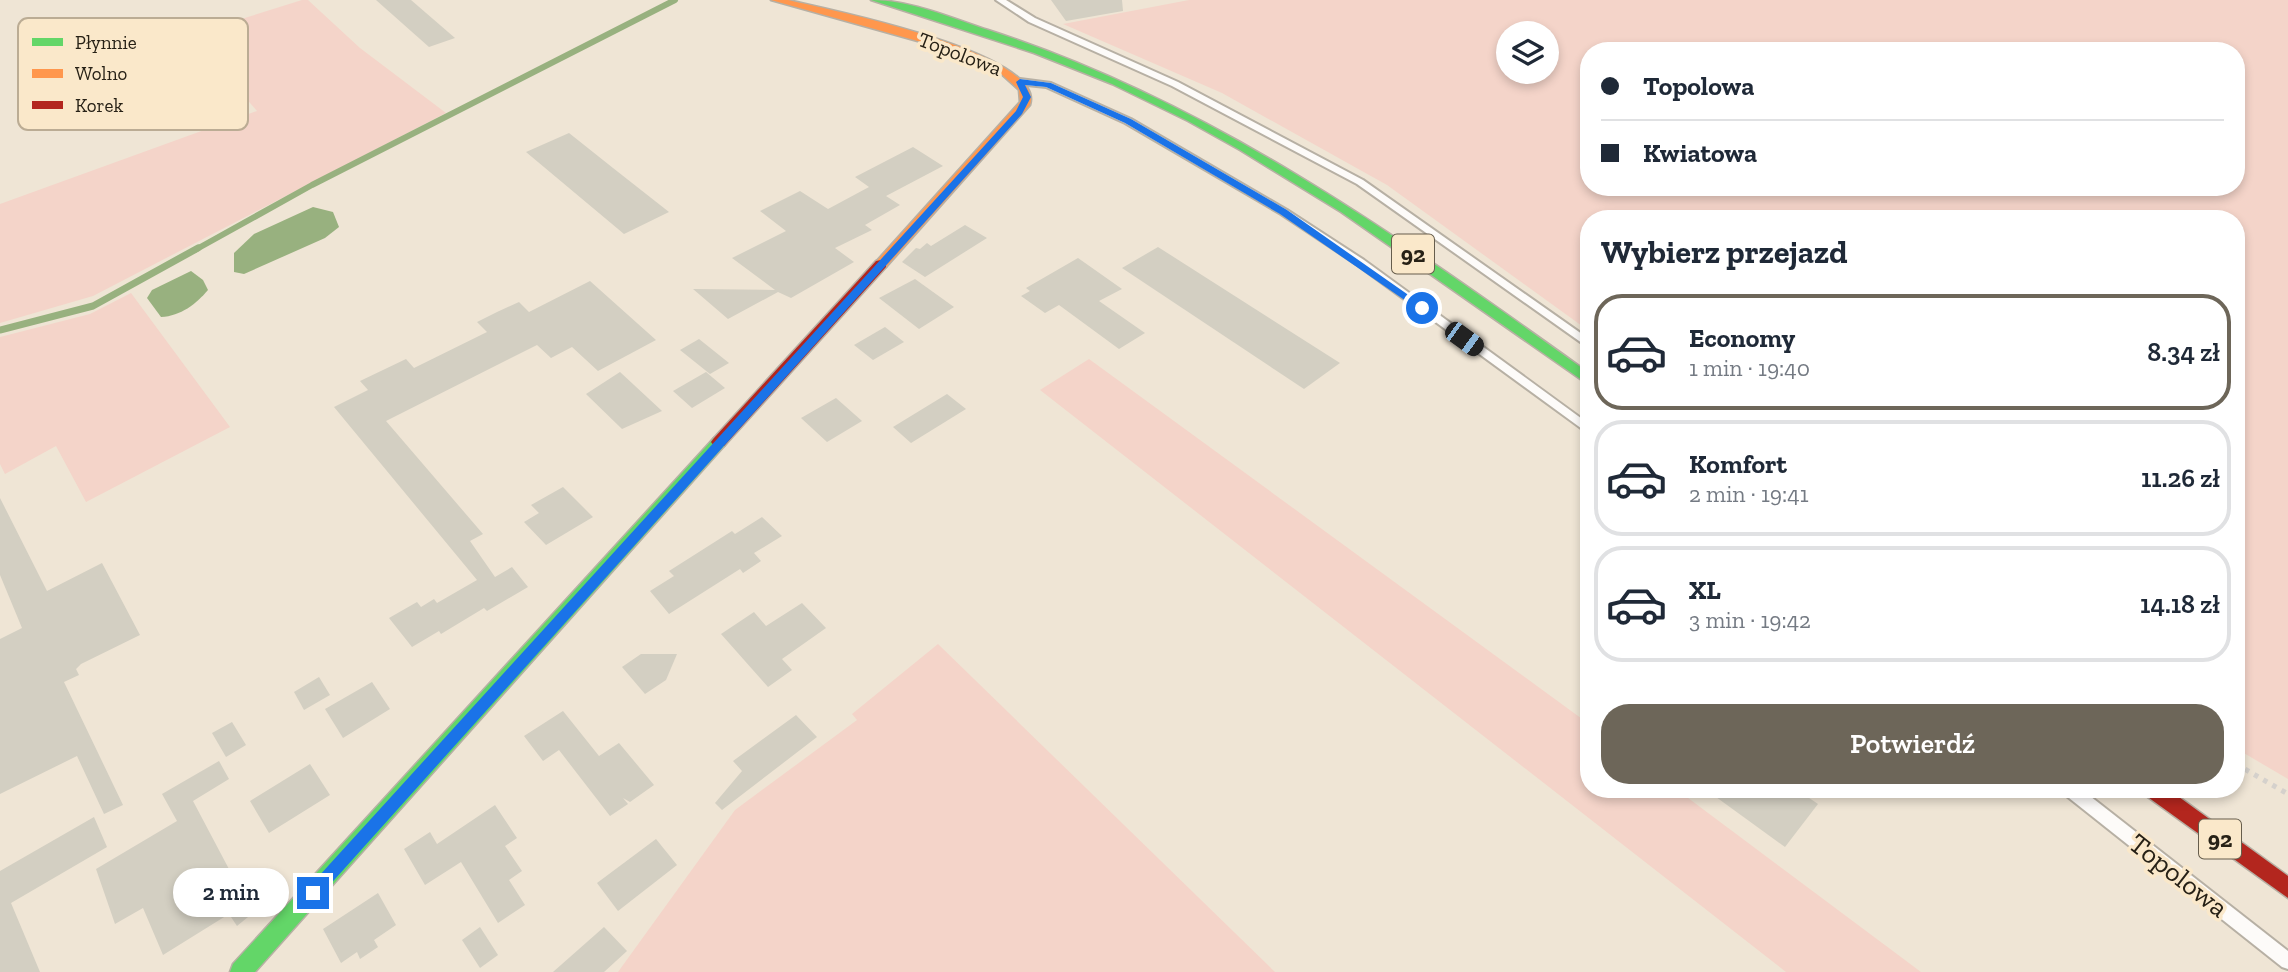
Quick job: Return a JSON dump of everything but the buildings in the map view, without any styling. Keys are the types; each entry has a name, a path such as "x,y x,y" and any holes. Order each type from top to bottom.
{"street":[{"name":"Topolowa","path":"776,0 934,42 999,66 1020,82"},
{"name":"92","path":"876,0 945,19 1039,53 1230,138 1390,237 1580,374"},
{"path":"241,972 1020,112 1027,97 1020,82"},
{"name":"92","path":"2164,798 2288,888"}],"lane":[{"path":"1000,0 1032,20 1175,84 1360,182 1580,338"},
{"name":"Topolowa","path":"1020,82 1048,85 1128,121 1283,212 1360,262 1580,423"},
{"name":"Topolowa","path":"2080,798 2288,961"}],"path":[{"path":"2245,769 2288,794"}],"shaded area":[{"path":"308,0 360,48 446,113 93,296 0,323 0,204 204,130 248,130 248,114 257,111 248,101 248,18 244,18"},
{"path":"1189,0 2288,0 2288,779 2245,754 2245,210 1580,210 1580,324 1387,185 1222,93 1063,24"},
{"path":"313,207 333,212 339,227 325,238 244,274 234,272 234,253 254,234"},
{"path":"191,271 203,280 208,290 188,308 161,317 147,298 152,290"},
{"path":"131,293 230,427 86,502 56,446 5,474 0,464 0,337 90,314"},
{"path":"1089,359 1580,717 1580,798 1688,798 1921,972 1786,972 1040,390"},
{"path":"938,644 1275,972 618,972 735,810 857,720 852,714"}],"waterway":[{"path":"195,250 312,185 675,0"},
{"path":"0,330 93,306 198,248"}],"traffic: fast":[{"path":"876,0 1037,50 1116,82 1192,119 1346,209 1580,374"},
{"path":"241,972 719,442"}],"traffic: slow":[{"path":"776,0 906,33 977,57 1003,70 1025,90 1026,103 881,264"}],"traffic: jam":[{"path":"719,442 881,264"},
{"path":"2164,798 2288,888"}],"route":[{"path":"313,893 1020,112 1027,97 1020,82 1048,85 1128,121 1169,144 1283,212 1360,262 1422,308"}]}
